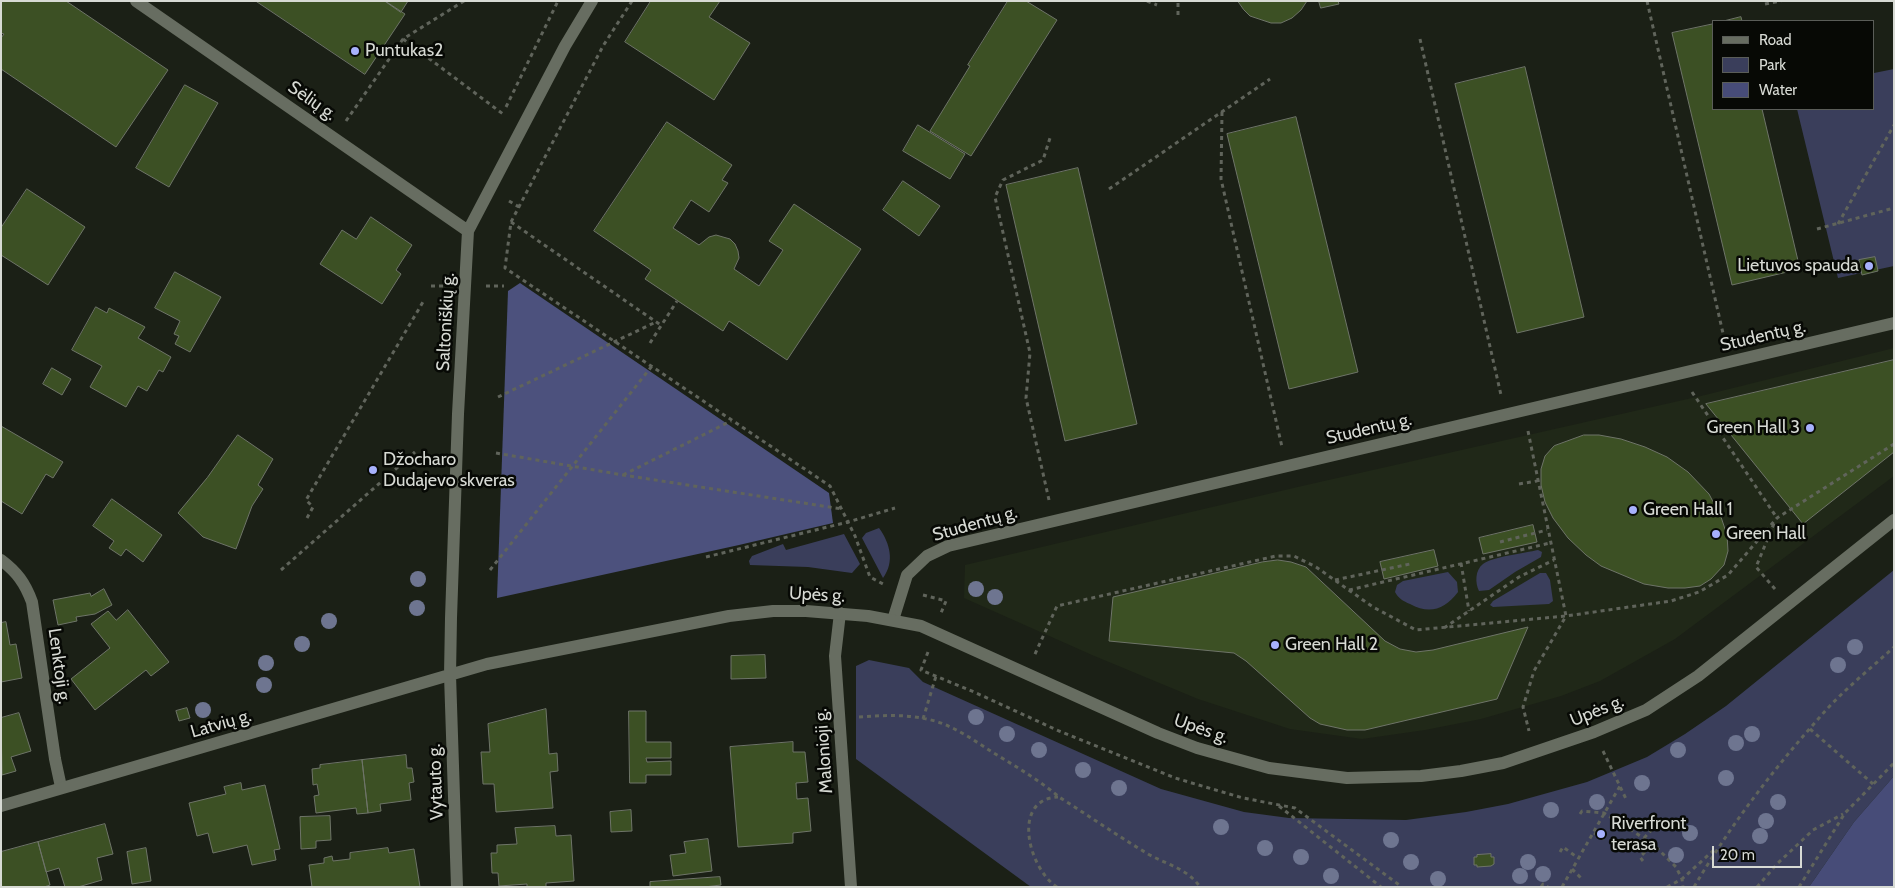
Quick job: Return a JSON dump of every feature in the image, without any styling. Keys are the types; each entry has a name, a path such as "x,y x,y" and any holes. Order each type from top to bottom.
{"street":[{"name":"Sėlių g.","path":"136,1 468,231"},
{"name":"Saltoniškių g.","path":"450,675 450,618 458,414 468,231 565,46 592,1"},
{"name":"Studentų g.","path":"893,620 907,575 927,556 948,546 1894,323"},
{"name":"Upės g.","path":"450,675 487,664 729,616 773,611 806,610 840,613 921,626 1158,733 1197,748 1269,768 1348,778 1421,776 1462,771 1503,762 1594,732 1646,710 1698,676 1894,520"},
{"name":"Lenktoji g.","path":"1,560 14,570 25,584 32,602 55,759 61,787"},
{"name":"Malonioji g.","path":"840,613 835,656 851,887"},
{"name":"Latvių g.","path":"1,806 450,675"},
{"name":"Vytauto g.","path":"450,675 457,887"}],"path":[{"path":"334,138 404,39 464,1"},
{"path":"498,122 558,1"},
{"path":"632,1 603,46 511,222 505,268 830,486 855,536 870,577 879,584 903,590"},
{"path":"1147,1 1157,5"},
{"path":"1178,1 1178,15"},
{"path":"1647,1 1730,362"},
{"path":"1766,4 1781,1"},
{"path":"404,39 502,114"},
{"path":"1420,39 1506,415"},
{"path":"1109,189 1270,79"},
{"path":"1222,112 1221,179 1286,466"},
{"path":"1838,224 1894,125"},
{"path":"1050,138 1044,160 1003,180 995,197 1030,353 1026,398 1054,521"},
{"path":"1817,229 1894,208"},
{"path":"511,222 662,326"},
{"path":"650,343 678,300"},
{"path":"307,518 312,507 306,500 422,302"},
{"path":"498,397 656,322"},
{"path":"490,570 652,366"},
{"path":"1679,374 1777,518"},
{"path":"1524,411 1566,616 1534,671 1523,707 1528,726"},
{"path":"623,476 731,421"},
{"path":"1027,673 1057,606 1276,556 1294,556 1316,567 1373,606 1416,630 1566,616 1671,601 1699,592 1728,575 1777,518 1894,444"},
{"path":"281,570 415,452"},
{"path":"496,452 623,476 842,509"},
{"path":"1520,484 1537,481"},
{"path":"706,557 848,522 895,508"},
{"path":"1777,518 1756,567 1788,604"},
{"path":"1500,542 1547,530"},
{"path":"1350,590 1550,543"},
{"path":"1444,628 1519,577 1554,560"},
{"path":"1462,563 1469,610"},
{"path":"1335,580 1410,564"},
{"path":"946,601 921,670 1059,731 1175,778 1243,798 1295,808 1402,887"},
{"path":"1694,887 1747,804 1820,717 1894,647"},
{"path":"923,719 936,676"},
{"path":"838,718 880,715 903,716 923,719 951,727 1003,758 1059,797 1151,856 1178,867 1194,878 1200,887"},
{"path":"1810,729 1873,784"},
{"path":"1594,732 1627,801"},
{"path":"1799,887 1844,813 1894,763"},
{"path":"1562,887 1620,786"},
{"path":"1056,887 1037,866 1029,845 1029,823 1036,805 1047,798 1059,797"},
{"path":"1279,805 1381,887"},
{"path":"1580,814 1582,811 1604,813 1654,844 1676,867 1682,879 1683,887"},
{"path":"1757,887 1777,864 1813,830 1844,813"},
{"path":"1644,838 1659,822 1664,827"},
{"path":"1594,833 1604,839"},
{"path":"1643,861 1640,857 1654,844"},
{"path":"1560,852 1563,847 1578,858"},
{"path":"1667,887 1682,879 1718,847"},
{"path":"1572,869 1581,878"},
{"path":"1541,887 1543,884 1548,887"}],"shaded area":[{"path":"520,283 829,493 833,523 497,598 508,291"},
{"path":"1894,348 1894,476 1675,639 1600,681 1561,696 1481,719 1425,730 1362,739 1290,729 1198,699 1092,655 964,598 965,565 1302,486 1701,396"}],"green space":[{"path":"1894,69 1894,266 1838,278 1797,110 1875,110 1875,73"},
{"path":"879,528 886,540 890,553 889,566 883,578 862,538 866,533"},
{"path":"844,534 860,564 852,573 808,567 750,565 749,561 752,556 783,544 786,550"},
{"path":"1538,550 1542,552 1541,557 1489,590 1479,591 1476,577 1478,570 1483,564 1501,557"},
{"path":"1894,570 1894,776 1854,822 1809,887 1031,887 856,759 856,666 869,660 909,668 923,682 1161,789 1244,812 1289,818 1406,820 1466,812 1508,804 1587,782 1647,757 1726,706"},
{"path":"1448,572 1457,582 1458,592 1448,603 1437,608 1431,610 1417,607 1401,600 1395,592 1397,585 1403,581"},
{"path":"1540,573 1546,573 1550,580 1553,601 1549,604 1493,607 1490,605 1493,601"}],"water":[{"path":"1894,776 1894,887 1809,887 1854,822"}],"building":[{"path":"1,1 66,1 168,70 116,147 1,69 1,38 4,34 1,33"},
{"name":"Puntukas2","path":"256,1 385,1 405,14 365,74"},
{"path":"385,1 408,1 401,12"},
{"path":"651,1 720,1 709,17 750,43 714,100 625,42"},
{"path":"1008,1 1026,1 1057,20 971,156 930,131"},
{"path":"1238,1 1307,1 1292,18 1281,23 1271,23 1250,16"},
{"path":"1319,1 1338,1 1339,4 1321,8"},
{"path":"1741,17 1742,20 1728,20"},
{"path":"1712,24 1712,110 1762,110 1800,269 1732,285 1672,33"},
{"path":"1525,67 1584,317 1517,333 1455,84"},
{"path":"185,85 218,103 169,187 136,168"},
{"path":"1296,117 1358,372 1289,389 1227,134"},
{"path":"667,122 732,165 722,180 728,183 709,212 691,200 673,228 699,245 709,237 716,235 730,239 735,244 739,258 734,269 759,286 783,250 769,241 794,204 861,249 787,360 729,321 723,331 645,279 651,270 594,231"},
{"path":"918,125 965,154 950,179 903,151"},
{"path":"1078,168 1137,424 1065,441 1006,185"},
{"path":"903,181 940,206 919,236 883,210"},
{"path":"27,189 85,227 48,285 1,255 1,228"},
{"path":"371,217 412,245 396,270 401,274 382,304 320,264 342,230 356,239"},
{"name":"Lietuvos spauda","path":"1875,257 1878,271 1862,275 1859,260"},
{"path":"175,272 221,297 190,352 175,344 179,336 174,334 180,321 155,308"},
{"path":"96,307 107,313 109,308 145,327 138,338 171,357 163,372 159,370 147,391 138,386 126,407 90,387 102,366 72,350"},
{"name":"Green Hall 3","path":"1894,360 1894,452 1803,524 1706,404"},
{"path":"52,368 71,379 62,395 43,384"},
{"path":"1,426 63,462 53,478 46,474 22,514 1,501"},
{"path":"238,435 273,459 258,485 263,489 252,506 236,549 203,537 178,513 207,478"},
{"name":"Green Hall 1","path":"1584,435 1599,435 1621,439 1667,457 1688,472 1709,494 1721,517 1727,535 1728,551 1724,565 1711,579 1700,586 1685,588 1668,588 1644,584 1601,566 1568,538 1553,518 1545,502 1541,485 1541,469 1545,456 1554,446"},
{"path":"112,499 162,535 143,562 126,549 121,556 109,548 114,541 93,526"},
{"path":"1533,525 1537,542 1483,554 1479,538"},
{"path":"1434,550 1438,566 1384,579 1380,562"},
{"name":"Green Hall 2","path":"1278,560 1306,567 1385,641 1400,649 1416,652 1433,650 1528,627 1497,699 1365,730 1347,730 1320,724 1310,718 1246,661 1234,653 1109,641 1113,597 1262,562"},
{"path":"104,589 112,605 95,614 76,617 77,621 58,625 53,600 90,593 91,596"},
{"path":"128,610 169,662 151,676 146,670 95,710 71,679 110,648 91,624 108,611 116,620"},
{"path":"6,622 10,645 16,644 22,678 1,682 1,623"},
{"path":"765,655 766,678 731,679 731,656"},
{"path":"187,708 190,718 179,721 176,711"},
{"path":"546,709 549,754 557,753 558,771 550,772 553,808 496,812 494,784 483,784 481,752 490,752 488,724"},
{"path":"629,711 646,711 646,742 671,742 671,758 646,758 647,762 671,761 671,775 646,775 646,783 630,783"},
{"path":"19,713 31,751 11,757 16,771 2,775 1,718"},
{"path":"793,742 793,752 805,752 808,782 796,783 797,799 808,798 811,831 793,833 793,843 738,847 730,747"},
{"path":"406,755 407,768 412,768 414,782 409,783 411,800 380,804 381,811 368,813 362,760"},
{"path":"362,760 368,813 357,814 356,808 316,813 314,796 319,795 317,784 313,785 312,769 320,768 320,765"},
{"path":"241,783 242,790 265,785 280,849 274,850 276,860 252,865 247,845 213,853 208,833 197,836 189,803 226,794 224,787"},
{"path":"631,810 632,831 611,832 610,812"},
{"path":"330,816 331,840 316,841 316,848 301,849 300,817"},
{"path":"105,824 113,854 97,858 102,880 78,887 65,887 59,868 46,872 38,842"},
{"path":"555,826 556,836 571,835 574,881 546,883 546,887 527,887 527,884 499,886 498,873 492,873 491,853 497,853 497,845 517,844 515,828"},
{"path":"708,839 712,871 673,876 670,855 686,853 684,842"},
{"path":"38,842 50,885 44,887 1,887 1,852"},
{"path":"146,848 151,881 132,884 127,852"},
{"path":"388,848 389,853 414,849 420,887 312,887 309,865 324,863 324,858 332,856 333,861 350,859 350,853"},
{"path":"1491,854 1491,857 1494,857 1494,864 1491,866 1477,867 1477,865 1474,865 1474,857 1477,857 1477,855"},
{"path":"720,877 721,885 704,887 650,887 650,882"}],"place":[{"name":"Puntukas2","path":"355,51"},
{"name":"Lietuvos spauda","path":"1869,266"},
{"name":"Green Hall 3","path":"1810,428"},
{"name":"Džocharo Dudajevo skveras","path":"373,470"},
{"name":"Green Hall 1","path":"1633,510"},
{"name":"Green Hall","path":"1716,534"},
{"name":"Green Hall 2","path":"1275,645"},
{"name":"Riverfront terasa","path":"1601,834"}]}
